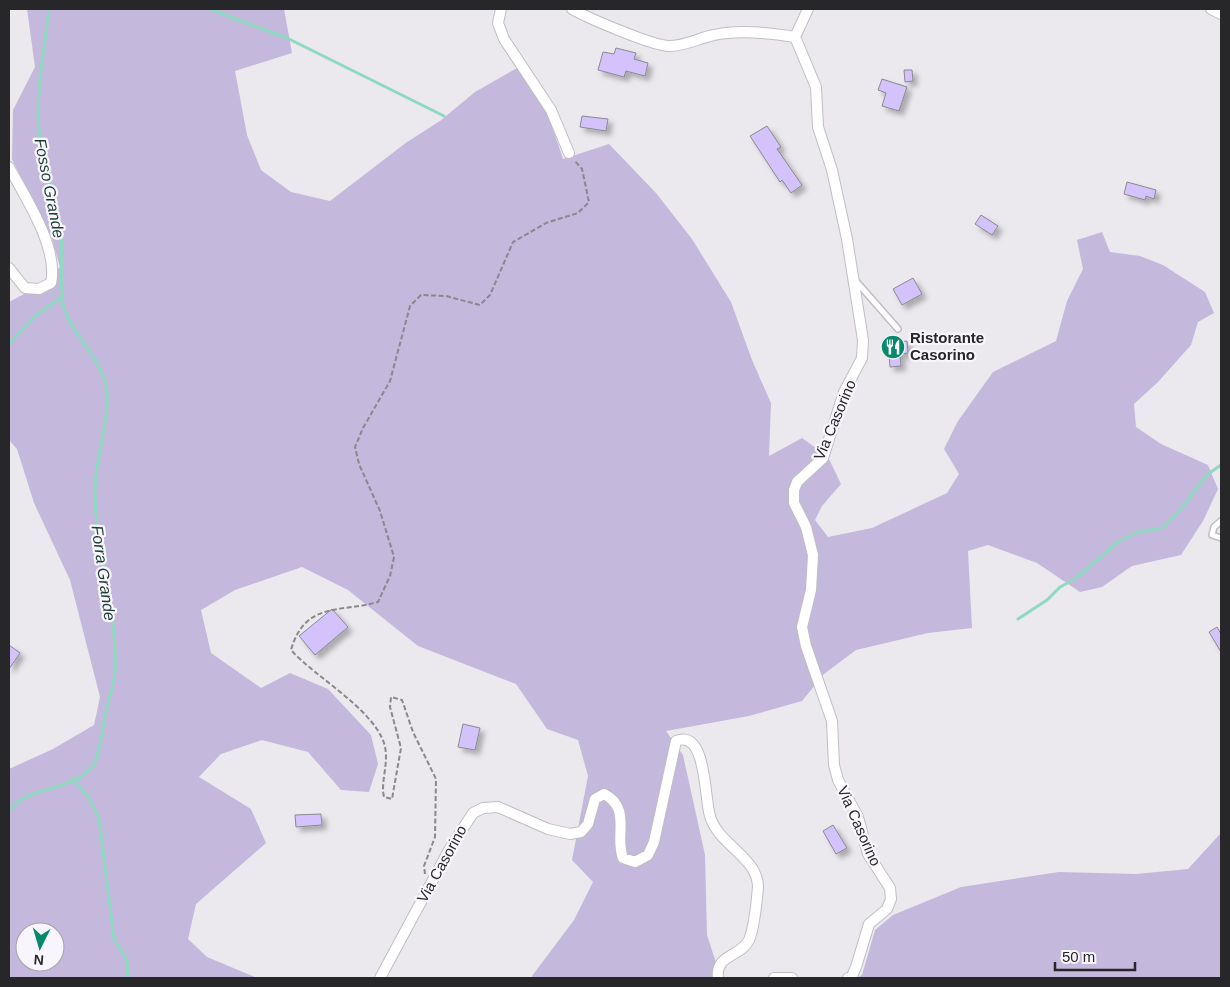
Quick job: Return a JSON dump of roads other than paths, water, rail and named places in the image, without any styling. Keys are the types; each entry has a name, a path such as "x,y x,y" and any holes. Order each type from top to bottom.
{"street":[{"path":"501,9 498,23 504,39 551,110 569,153"},
{"path":"572,9 617,29 668,46 691,43 715,35 768,33 795,36 808,9"},
{"path":"1211,9 1221,14"},
{"name":"Via Casorino","path":"795,36 816,87 818,127 832,170 854,280 863,340 862,358 844,392 823,458 797,482 794,490 794,502 806,527 813,555 811,590 802,627 806,646 832,720 834,765 838,780 858,817 868,854 890,888 891,899 887,909 869,924 851,977"},
{"path":"9,167 30,206 47,245 54,271 51,283 39,290 25,288 9,268"},
{"name":"Via Casorino","path":"380,978 449,850 473,813 482,808 498,807 548,828 570,834 581,832 588,824 595,799 604,794 615,802 620,814 622,826 620,852 622,858 635,862 648,855 654,842 676,741 683,738 690,740 695,745 700,757 709,816 714,826 723,839 750,864 758,885 749,939 742,948 723,959 717,971 718,978"},
{"path":"774,978 792,978"}],"lane":[{"path":"854,280 898,329"},
{"path":"1221,521 1214,528 1212,535 1221,538"}],"waterway":[{"name":"Forra Grande","path":"9,810 22,799 72,781 89,770 95,762 98,752 115,672 113,626 98,535 95,489 107,409 106,385 98,364 73,328 64,308 61,234 43,157 39,131 39,85 49,9"},
{"path":"210,9 287,38 444,116"},
{"name":"Fosso Grande","path":"9,344 35,316 58,300 63,294"},
{"path":"1018,619 1047,600 1060,587 1075,579 1119,541 1138,532 1162,528 1180,510 1208,474 1221,465"},
{"path":"73,779 88,797 99,818 114,939 127,960 128,978"}],"place":[{"name":"Ristorante Casorino","path":"893,347"}]}
